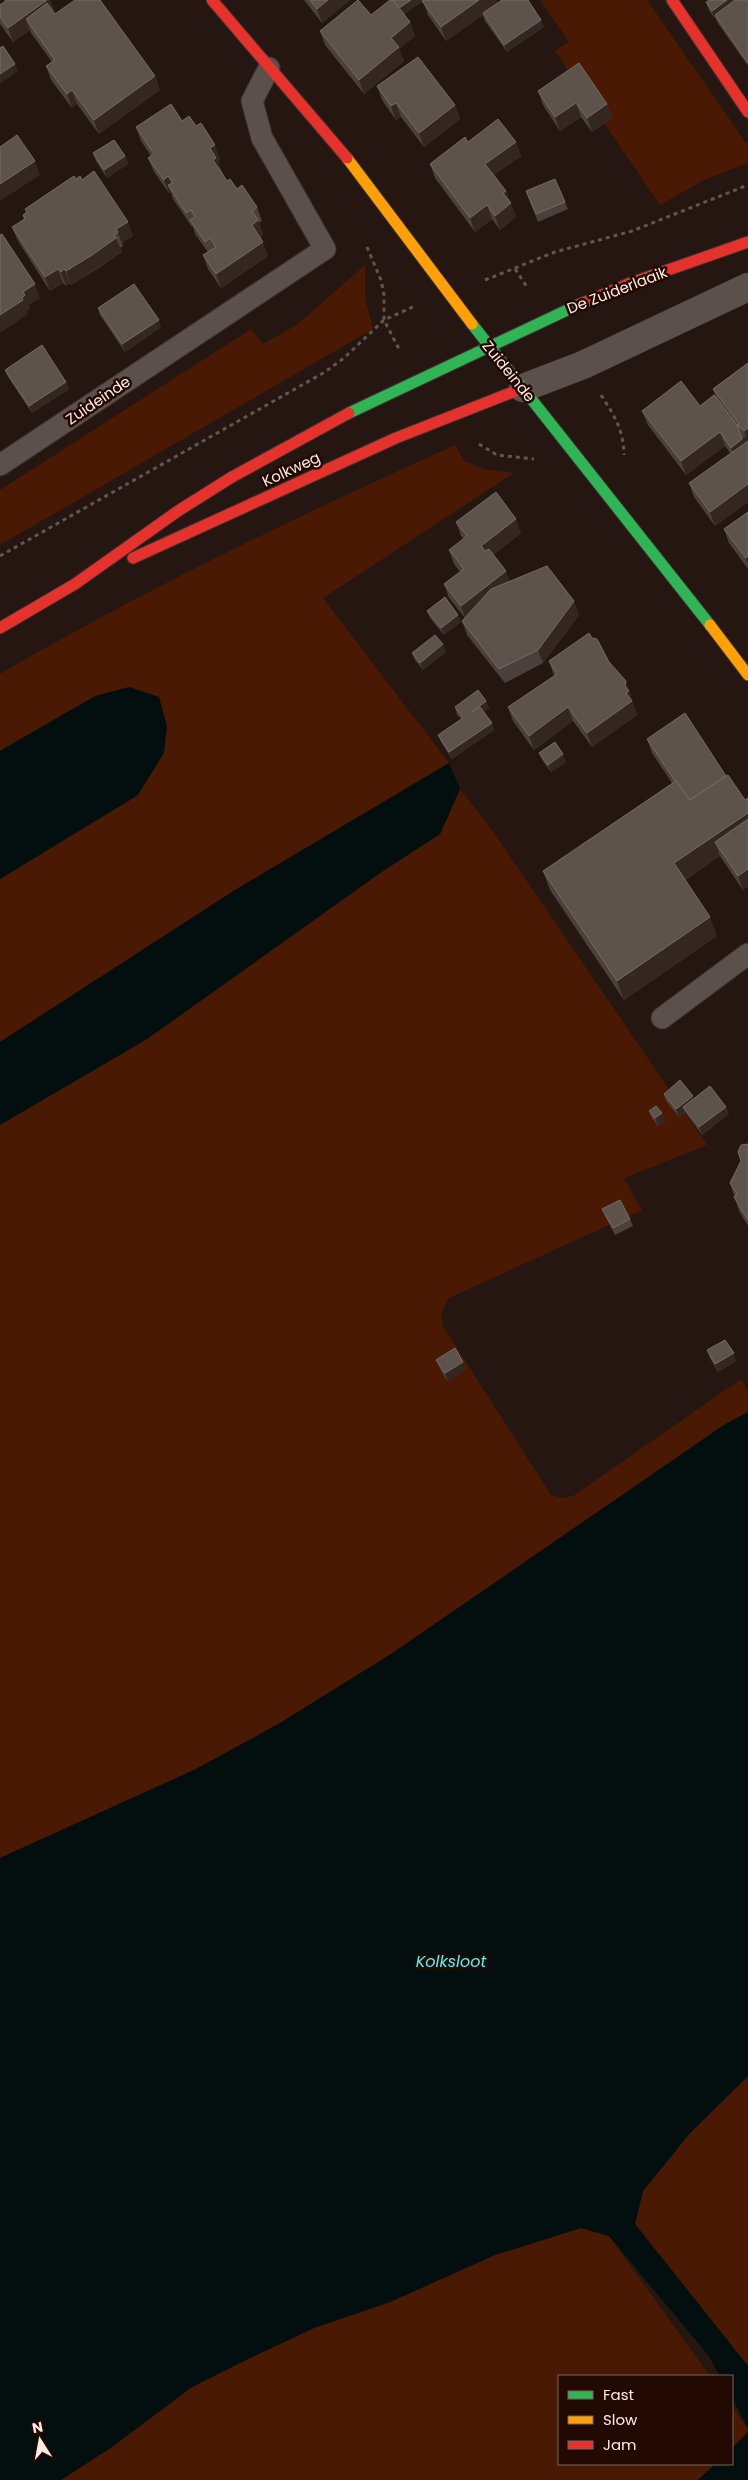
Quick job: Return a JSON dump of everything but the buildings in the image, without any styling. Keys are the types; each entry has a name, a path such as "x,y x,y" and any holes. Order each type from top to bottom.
{"street":[{"name":"Zuideinde","path":"212,0 351,162 488,345 748,675"},
{"path":"672,0 748,112"},
{"name":"De Zuiderlaaik","path":"488,345 601,295 748,242"},
{"path":"523,388 583,365 748,287"},
{"name":"Kolkweg","path":"0,628 75,584 178,511 232,477 419,376 488,345"},
{"name":"Kolkweg","path":"75,584 396,438 523,388"}],"lane":[{"name":"Zuideinde","path":"0,465 325,249 262,138 252,101 269,68"},
{"path":"662,1018 748,954"}],"path":[{"path":"514,269 555,252 632,231 748,185"},
{"path":"0,556 325,372 344,358 384,320"}],"shaded area":[{"path":"540,0 647,0 746,143 748,142 748,163 704,180 660,205 555,51 569,42"},
{"path":"365,265 365,298 373,329 0,545 0,490 251,329 263,344 298,324"},
{"path":"455,445 464,461 484,469 514,473 323,598 449,763 235,890 0,1042 0,879 138,795 32,732 0,751 0,674 55,642 168,582 339,498"},
{"path":"460,789 492,830 707,1145 624,1178 642,1210 449,1298 441,1313 443,1326 551,1495 563,1498 573,1496 741,1379 748,1391 748,1412 724,1425 391,1654 280,1723 196,1769 0,1858 0,1125 147,1039 383,871 440,834"},
{"path":"747,2077 748,2366 635,2224 643,2191 690,2133"},
{"path":"581,2228 609,2236 709,2375 558,2375 558,2465 714,2465 698,2480 61,2480 112,2447 192,2387 314,2328 390,2302 495,2255"},
{"path":"733,2407 748,2429 748,2432 733,2447"}],"water":[{"path":"129,687 159,697 167,726 164,753 138,795 0,879 0,751 95,696"},
{"path":"449,763 460,789 440,834 383,871 147,1039 0,1125 0,1042 235,890"},
{"name":"Kolksloot","path":"748,1412 748,2076 690,2133 643,2191 635,2224 748,2366 748,2428 733,2400 733,2375 719,2375 709,2356 609,2236 581,2228 495,2255 390,2302 314,2328 250,2358 192,2387 112,2447 61,2480 0,2480 0,1858 196,1769 280,1723 391,1654 724,1425"},
{"path":"748,2432 748,2480 698,2480 714,2465 733,2465 733,2447"}],"traffic: fast":[{"path":"349,413 580,304"},
{"path":"472,324 710,625"}],"traffic: slow":[{"path":"347,158 472,324"},
{"path":"710,625 748,675"}],"traffic: jam":[{"path":"212,0 347,158"},
{"path":"672,0 748,112"},
{"path":"580,304 628,284 748,242"},
{"path":"133,558 396,438 523,388"},
{"path":"0,628 75,584 178,511 232,477 349,413"}]}
